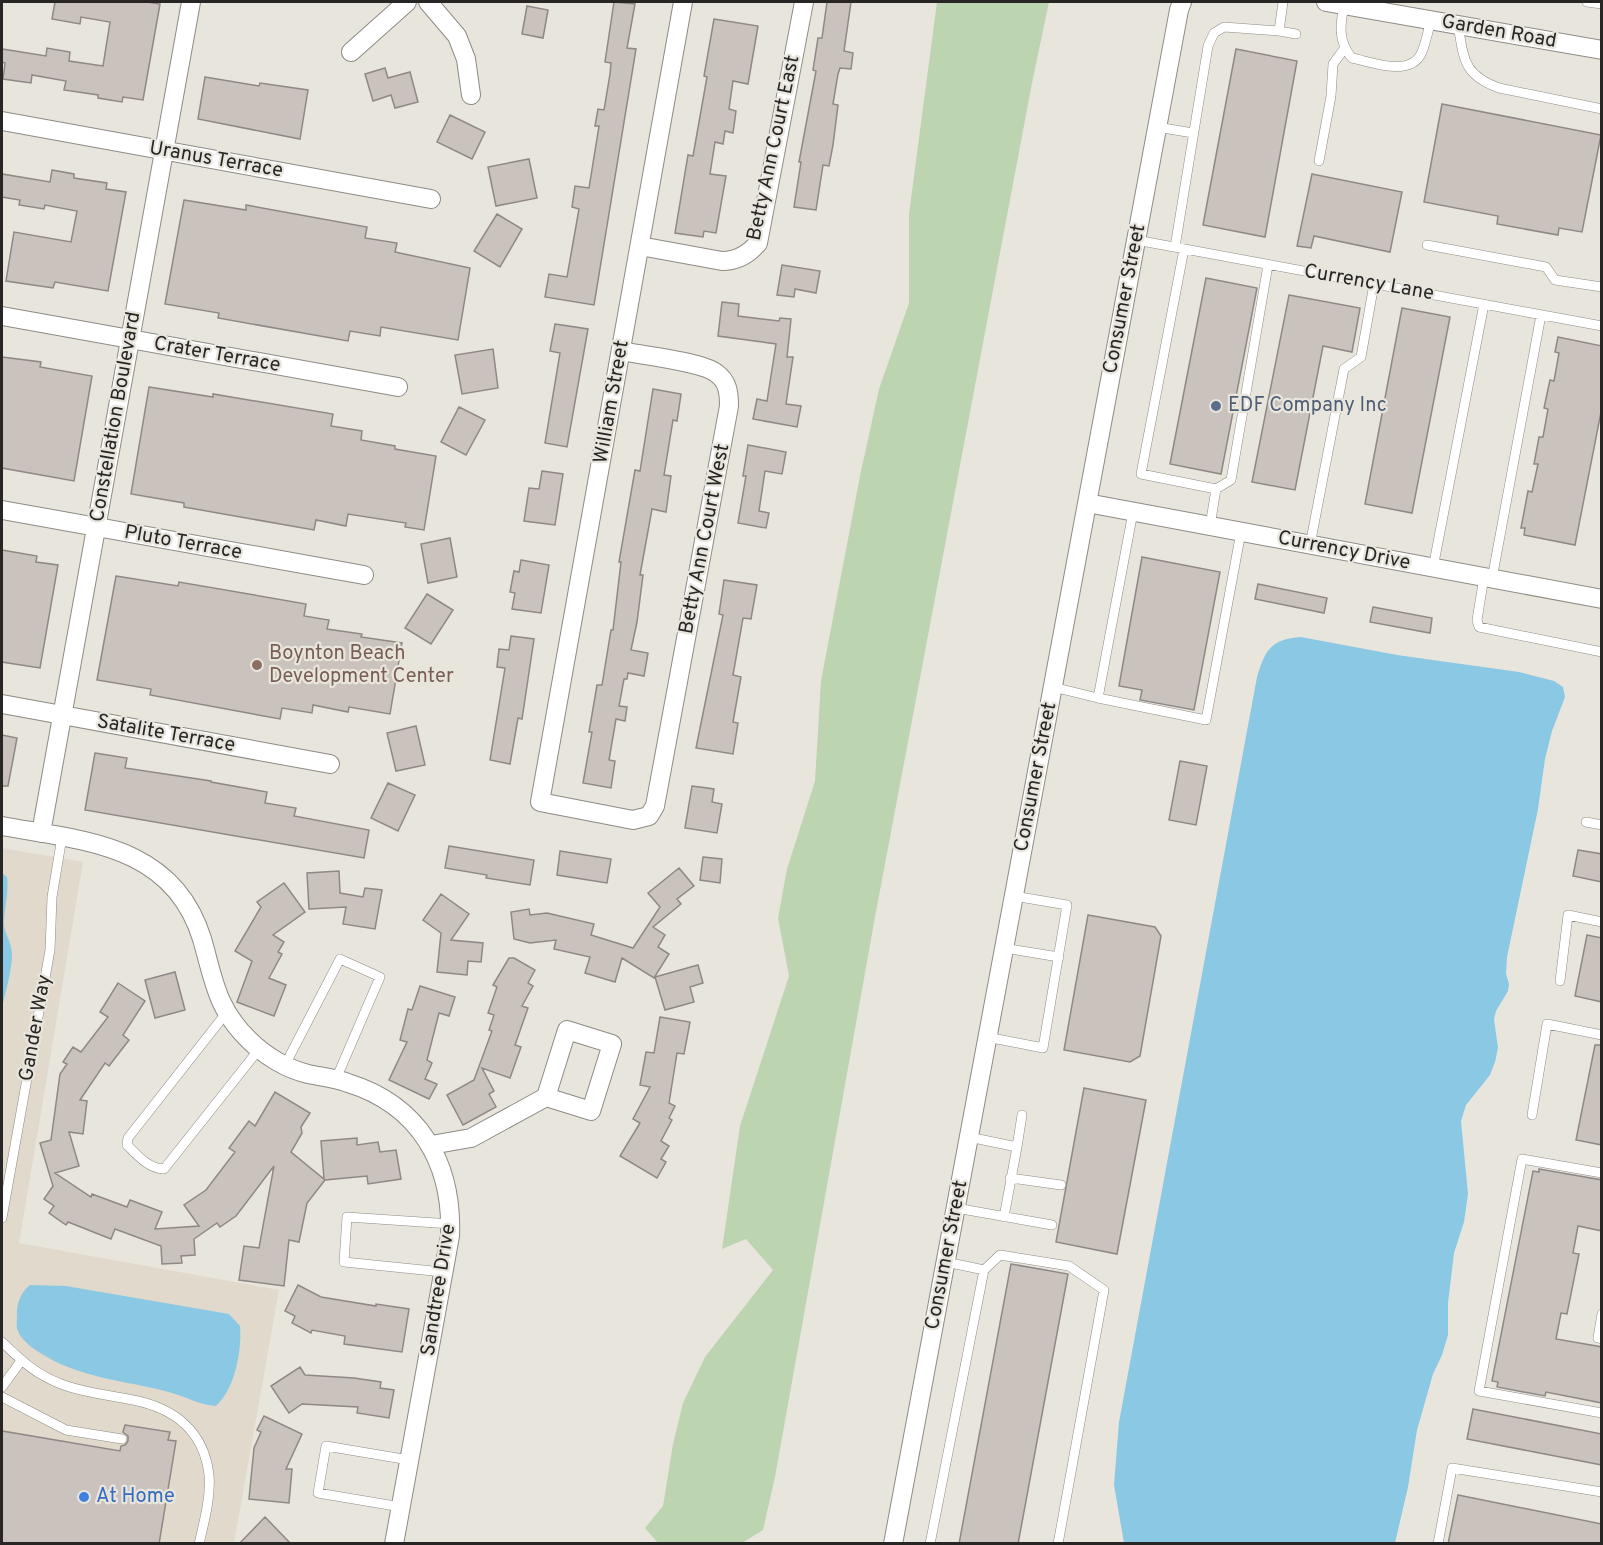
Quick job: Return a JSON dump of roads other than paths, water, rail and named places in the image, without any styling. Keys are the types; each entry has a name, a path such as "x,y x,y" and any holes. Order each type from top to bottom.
{"street":[{"name":"Constellation Boulevard","path":"41,833 191,2"},
{"path":"351,52 407,2"},
{"path":"428,2 457,36 466,59 471,95"},
{"name":"William Street","path":"655,806 649,816 633,820 540,802 683,2"},
{"name":"Betty Ann Court East","path":"640,246 733,261 751,252 758,243 804,2"},
{"name":"Garden Road","path":"1335,3 1602,50"},
{"name":"Consumer Street","path":"893,1544 1180,6"},
{"name":"Uranus Terrace","path":"2,121 431,199"},
{"name":"Crater Terrace","path":"2,316 398,387"},
{"name":"Betty Ann Court West","path":"621,351 708,367 722,379 729,393 729,406 655,806"},
{"name":"Currency Drive","path":"1087,503 1602,599"},
{"name":"Pluto Terrace","path":"2,510 364,575"},
{"name":"Satalite Terrace","path":"2,705 330,764"},
{"name":"Sandtree Drive","path":"2,826 120,850 141,861 172,887 192,916 201,938 212,982 227,1012 245,1036 285,1065 308,1074 360,1086 391,1103 417,1126 431,1145 448,1189 451,1224 394,1544"},
{"path":"431,1145 471,1138 546,1097 567,1030 612,1044 591,1112 546,1097"}],"lane":[{"path":"1279,31 1283,2"},
{"path":"1587,2 1602,4"},
{"path":"1335,3 1344,49 1352,58 1397,67 1412,64 1421,55 1431,20"},
{"path":"1458,25 1465,63 1472,73 1484,83 1602,109"},
{"path":"1268,265 1231,480 1216,489 1142,474 1180,248 1193,133 1208,46 1214,33 1224,27 1296,34"},
{"path":"1319,161 1331,96 1333,64 1344,49"},
{"path":"1157,127 1193,133"},
{"name":"Currency Lane","path":"1136,240 1602,326"},
{"path":"1427,245 1546,267 1555,280 1602,287"},
{"path":"1310,545 1344,369 1360,357 1374,284"},
{"path":"1432,568 1484,304"},
{"path":"1541,315 1488,578 1476,620 1479,627 1602,652"},
{"path":"1210,526 1216,489"},
{"path":"1098,698 1132,512"},
{"path":"1053,687 1206,720 1241,532"},
{"path":"1586,822 1602,825"},
{"name":"Gander Way","path":"2,1218 50,950 52,897 62,837"},
{"path":"987,1037 1043,1048 1067,905 1014,896"},
{"path":"1560,981 1568,915 1602,922"},
{"path":"1004,948 1059,957"},
{"path":"285,1065 339,959 380,977 336,1079"},
{"path":"227,1012 128,1137 126,1145 143,1161 160,1169 164,1168 260,1048"},
{"path":"1532,1115 1547,1024 1602,1035"},
{"path":"1004,1216 1022,1114"},
{"path":"969,1137 1017,1146"},
{"path":"1602,1173 1522,1159 1479,1391 1602,1413"},
{"path":"1010,1178 1061,1185"},
{"path":"956,1208 1052,1225"},
{"path":"444,1272 344,1262 347,1216 451,1224"},
{"path":"930,1544 984,1270 1000,1255 1069,1266 1104,1290 1058,1544"},
{"path":"946,1262 984,1270"},
{"path":"1602,1314 1598,1338 1602,1339"},
{"path":"2,1342 30,1369 62,1384 91,1393 160,1406 191,1429 204,1452 209,1476 207,1507 199,1544"},
{"path":"2,1387 21,1361"},
{"path":"2,1396 66,1430 122,1439"},
{"path":"401,1507 318,1493 326,1446 409,1460"},
{"path":"1438,1544 1452,1468 1602,1492"}],"water":[{"path":"1301,637 1397,655 1519,672 1554,681 1563,687 1565,697 1552,731 1545,759 1538,809 1507,957 1508,991 1494,1019 1498,1048 1495,1062 1490,1075 1466,1105 1461,1121 1468,1194 1464,1222 1454,1253 1448,1303 1448,1335 1433,1374 1417,1430 1408,1487 1395,1543 1124,1543 1114,1485 1119,1422 1257,677 1263,659 1271,647 1283,640"},
{"path":"2,873 7,877 4,924 12,953 11,969 2,1008"},
{"path":"30,1285 66,1286 229,1314 240,1326 240,1336 236,1369 223,1399 216,1406 199,1403 154,1388 103,1378 53,1361 29,1345 17,1330 18,1304"}],"place":[{"name":"EDF Company Inc","path":"1216,406"},
{"name":"Boynton Beach Development Center","path":"257,665"},
{"name":"At Home","path":"84,1497"}]}
